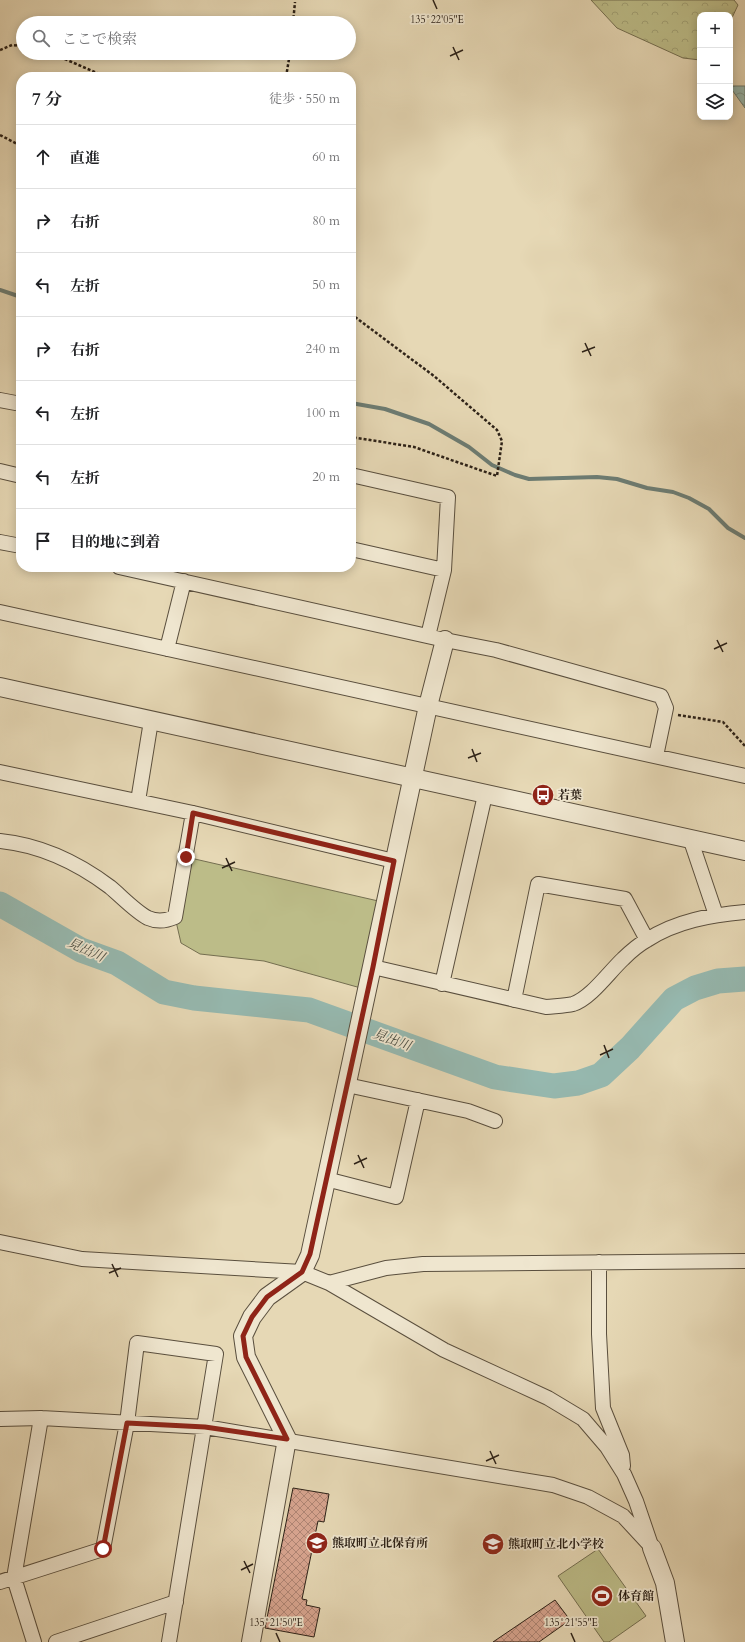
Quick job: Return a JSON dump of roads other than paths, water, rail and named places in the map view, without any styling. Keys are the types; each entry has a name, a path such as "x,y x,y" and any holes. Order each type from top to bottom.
{"street":[{"path":"0,400 16,403"},
{"path":"0,471 16,475"},
{"path":"251,1642 287,1439 246,1357 243,1336 252,1317 267,1297 302,1272 310,1254 428,706 444,570 448,497 356,476"},
{"path":"0,542 16,545"},
{"path":"356,550 444,570"},
{"path":"142,572 496,650 661,696 666,708 656,756"},
{"path":"167,649 184,581"},
{"path":"0,612 745,776"},
{"path":"0,688 152,720 413,780 690,838 745,851"},
{"path":"138,801 152,720"},
{"path":"0,772 193,813 394,861"},
{"path":"442,984 485,795"},
{"path":"0,841 23,843 74,864 109,886 148,918 166,921 175,917 193,813"},
{"path":"690,838 716,915"},
{"path":"514,1000 538,884 625,899 647,940"},
{"path":"373,967 546,1008 574,1004 587,995 624,957 662,931 688,922 716,915 745,912"},
{"path":"347,1085 468,1111 495,1121"},
{"path":"326,1179 396,1197 418,1100"},
{"path":"0,1242 82,1259 302,1272 329,1283 444,1350 548,1398 583,1419 607,1447 624,1474 636,1501 665,1583 675,1642"},
{"path":"329,1283 386,1268 423,1264 745,1261"},
{"path":"599,1262 603,1408 622,1455 624,1474"},
{"path":"0,1582 103,1549 127,1423 137,1343 216,1354 169,1642"},
{"path":"0,1419 41,1418 205,1427 287,1439 553,1485 588,1497 623,1516 652,1548"},
{"path":"34,1642 14,1578 41,1418"},
{"path":"56,1642 176,1602"}],"water":[{"path":"733,86 745,86 745,108 733,91"}],"waterway":[{"path":"0,290 16,295"},
{"path":"356,404 385,409 429,424 469,447 492,465 515,475 529,479 597,477 617,479 647,488 673,492 689,498 709,509 728,528 745,538"},
{"name":"見出川","path":"0,904 81,950 117,963 164,992 194,998 309,1010 495,1077 554,1086 578,1083 601,1075 630,1048 674,999 695,988 718,981 745,979"}],"place":[{"name":"若葉","path":"543,795"},
{"name":"熊取町立北保育所","path":"317,1543"},
{"name":"熊取町立北小学校","path":"493,1544"},
{"name":"体育館","path":"602,1596"}]}
